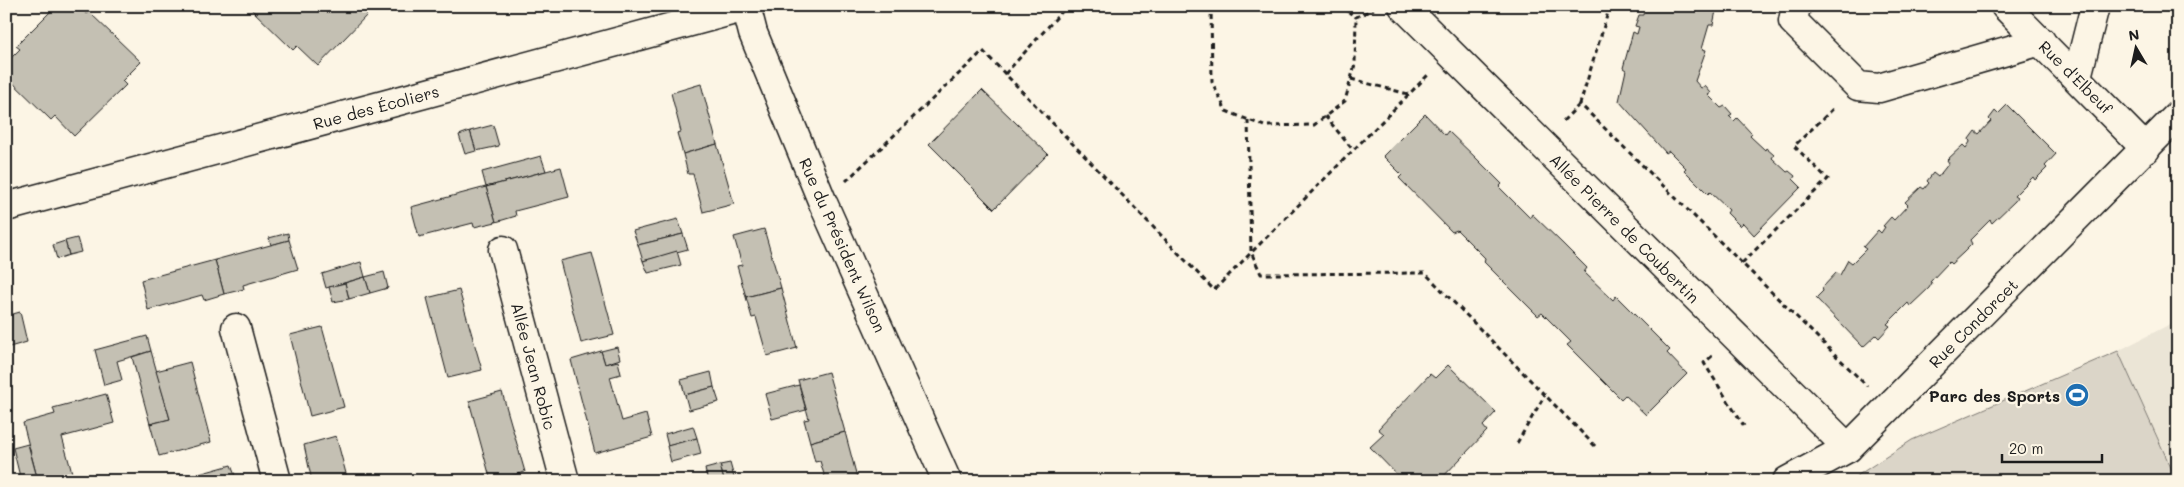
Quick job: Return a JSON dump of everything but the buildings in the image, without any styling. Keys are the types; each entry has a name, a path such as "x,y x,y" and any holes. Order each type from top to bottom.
{"street":[{"name":"Rue du Président Wilson","path":"746,6 753,33 824,203 947,481"},
{"name":"Rue des Écoliers","path":"6,207 746,6"},
{"name":"Allée Pierre de Coubertin","path":"1403,6 1848,448"},
{"path":"1796,6 1793,21 1858,86 1879,88 2041,42"},
{"name":"Rue d'Elbeuf","path":"2005,6 2146,149"},
{"path":"2076,77 2095,6"},
{"name":"Rue Condorcet","path":"1787,481 1848,448 2178,115"},
{"name":"Allée Jean Robic","path":"503,250 565,481"},
{"path":"236,328 277,481"}],"path":[{"path":"1005,74 1067,6"},
{"path":"1210,6 1212,82 1226,111 1264,126 1314,125 1345,101 1355,64 1356,17"},
{"path":"1340,6 1356,17"},
{"path":"1356,17 1382,6"},
{"path":"1610,6 1580,104 1889,408"},
{"path":"824,203 983,51 1214,290 1449,53"},
{"path":"1351,79 1409,94"},
{"path":"1742,263 1828,179 1794,146 1858,86"},
{"path":"1325,116 1353,150"},
{"path":"1248,120 1251,252 1261,274 1425,273 1596,446"},
{"path":"1735,336 1704,363 1744,426"},
{"path":"1517,443 1545,395"}],"shaded area":[{"path":"2178,320 2178,481 2118,351"},
{"name":"Parc des Sports","path":"2118,351 2177,481 1849,481 1912,440"}],"place":[{"name":"Parc des Sports","path":"2077,395"}]}
